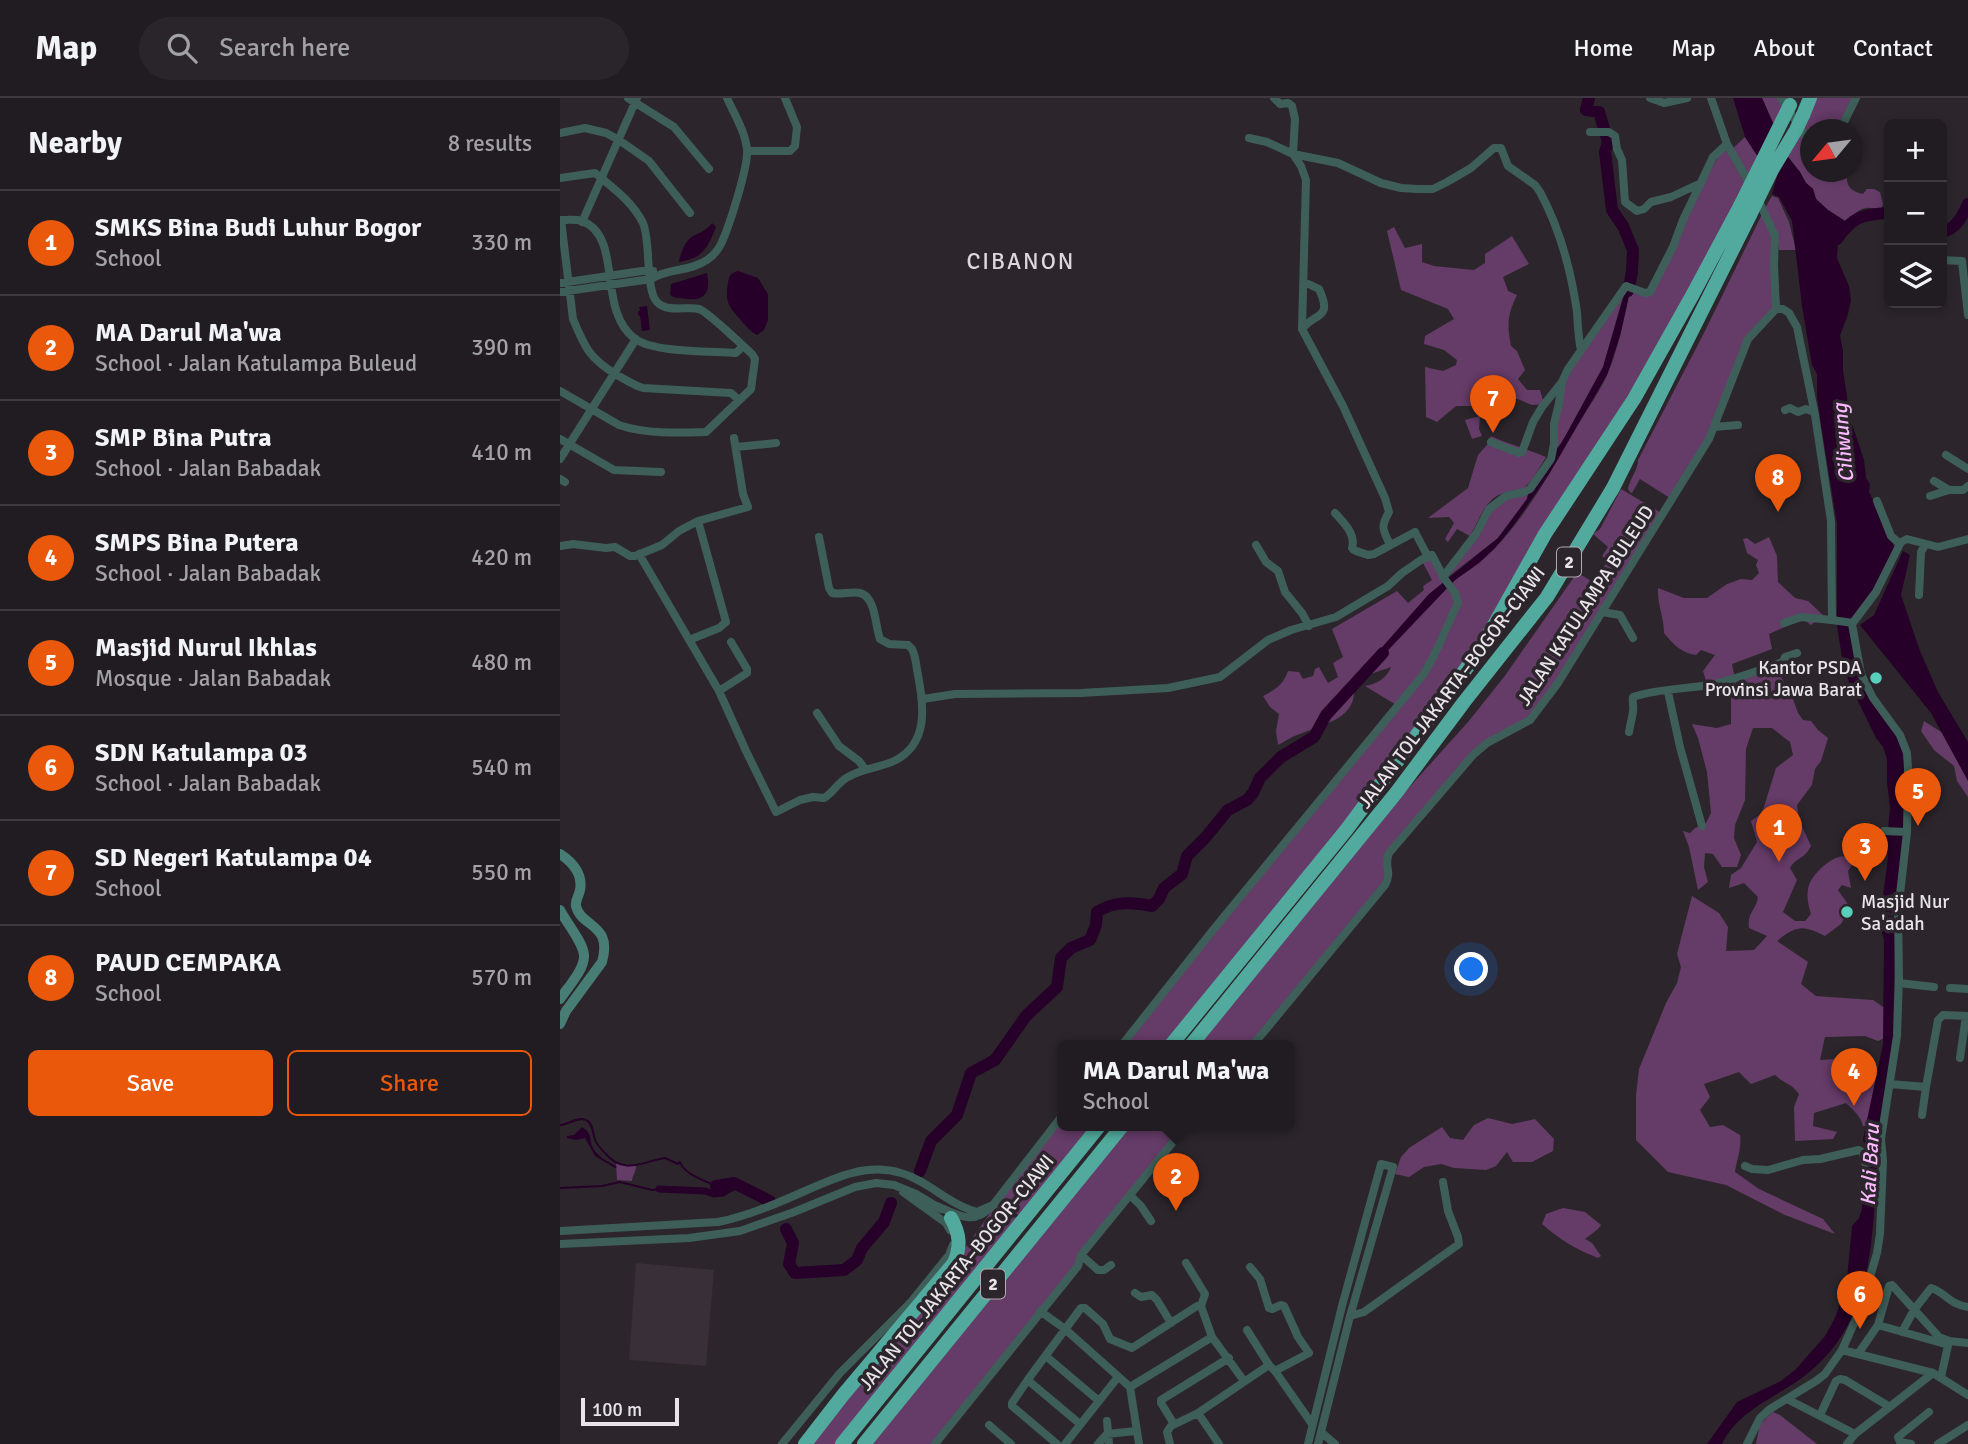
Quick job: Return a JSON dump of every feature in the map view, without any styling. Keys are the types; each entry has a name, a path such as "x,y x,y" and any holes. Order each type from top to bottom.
{"highway":[{"name":"JALAN TOL JAKARTA–BOGOR–CIAWI","path":"1175,1040 1347,829 1480,649 1545,534 1634,399 1693,294 1796,130 1810,98"},
{"name":"JALAN TOL JAKARTA–BOGOR–CIAWI","path":"1195,1040 1396,793 1547,597 1613,488 1745,210 1788,100"},
{"path":"1621,489 1639,448 1652,407"},
{"path":"1354,844 1387,812"},
{"name":"JALAN TOL JAKARTA–BOGOR–CIAWI","path":"842,1444 1095,1131"},
{"name":"JALAN TOL JAKARTA–BOGOR–CIAWI","path":"864,1444 1118,1131"},
{"path":"805,1444 954,1263 960,1240 951,1218"}],"street":[{"path":"560,292 566,285 688,269 711,257 720,246 746,165 745,137 727,98"},
{"path":"747,151 790,151 795,146 797,127 785,98"},
{"path":"1274,98 1280,104 1288,103 1292,106 1295,119 1293,154 1306,180 1302,329 1343,406 1385,498 1389,512 1383,522 1390,545"},
{"path":"1650,98 1664,103 1687,98"},
{"path":"1711,98 1727,144 1774,230 1776,309 1789,313 1797,327 1831,521 1834,621"},
{"path":"1846,119 1856,98"},
{"path":"583,222 619,140 633,100 674,127 709,169"},
{"path":"1788,100 1800,123"},
{"path":"560,133 585,128 606,133 619,140 649,161 690,213"},
{"path":"1590,132 1605,132 1615,136 1622,160 1625,202 1637,211 1644,209 1651,202 1663,201 1701,183"},
{"path":"1249,138 1267,142 1293,154 1338,163 1381,183 1419,189 1433,189 1471,168 1494,148 1501,148 1510,167 1535,185 1540,192 1564,248 1581,349"},
{"path":"1491,442 1522,452 1533,422 1542,407 1562,382 1581,349 1630,287 1645,293 1650,292 1715,154 1727,144"},
{"path":"560,178 595,173 623,195 643,224 654,296 658,303 666,307 701,309 743,345 755,359 751,389 706,432 629,429 563,392 560,384"},
{"path":"739,400 732,393 643,388 600,365 592,356 573,319 566,285 560,220 583,222 595,230 607,253 614,307 626,331 636,340 650,346 669,349 736,353 743,345"},
{"path":"1947,260 1962,261 1968,315"},
{"path":"1302,329 1322,314 1324,309 1319,289 1304,282"},
{"name":"JALAN KATULAMPA BULEUD","path":"1256,1040 1385,885 1390,876 1386,863 1389,853 1474,755 1487,743 1524,724 1536,713 1574,659 1709,439 1748,339 1776,309"},
{"path":"560,459 636,340"},
{"path":"1446,580 1489,509 1506,496 1530,489 1550,458 1562,382"},
{"path":"1785,410 1790,408 1798,412 1806,409 1814,412"},
{"path":"1714,427 1738,425"},
{"path":"560,439 614,470 661,472"},
{"path":"560,546 573,544 615,547 630,556 662,545 679,531 698,522 748,507 743,494 735,443 776,443"},
{"path":"1946,455 1968,469"},
{"path":"1934,481 1949,490"},
{"path":"1930,496 1949,490 1959,491 1968,486"},
{"path":"1877,501 1891,536 1900,545"},
{"path":"1335,513 1350,530 1354,550 1370,555 1415,532 1428,556"},
{"path":"689,640 719,628 726,622 698,522"},
{"path":"639,554 719,691 776,812 800,800 824,798 845,778 895,760 913,743 923,721 923,699 912,649 908,645 889,644 880,639 873,609 866,596 861,593 832,593 819,537"},
{"path":"1747,1444 1757,1421 1770,1409 1825,1374 1842,1350 1858,1316 1880,1234 1879,1162 1897,1036 1898,912 1909,798 1907,753 1897,729 1865,685 1852,622 1876,592 1900,545 1907,539 1938,547 1968,539"},
{"path":"1256,545 1266,562 1278,571 1285,592 1302,612 1309,626"},
{"path":"1919,595 1921,552 1925,545"},
{"path":"923,699 955,694 1082,693 1168,688 1220,677 1268,640 1291,630 1336,617 1373,596 1402,573 1432,555 1458,603 1431,663 1126,1040"},
{"path":"1602,612 1620,615 1633,638"},
{"path":"1784,623 1801,617 1852,622"},
{"path":"719,691 747,673 732,642"},
{"path":"1629,732 1633,712 1632,698 1650,692 1668,692 1731,681 1783,662 1785,657 1797,653"},
{"path":"1668,692 1702,825"},
{"path":"817,713 839,746 865,769"},
{"path":"1885,831 1907,832"},
{"path":"560,854 574,865 580,882 580,892 575,902 560,908 584,954 583,961 560,999"},
{"path":"560,1024 566,1011 602,961 605,952 603,938 595,926 580,913 575,902"},
{"path":"1899,983 1934,987"},
{"path":"1950,988 1968,989"},
{"path":"1922,1115 1938,1020 1943,1015 1967,1016 1960,1058"},
{"path":"1890,1084 1926,1087"},
{"path":"560,1244 723,1234 755,1227 855,1186 876,1183 894,1185 961,1217 974,1218 984,1215 993,1205 1057,1122"},
{"path":"936,1444 1078,1266 1081,1255 1182,1131"},
{"path":"1745,1166 1768,1170 1803,1160 1859,1150 1866,1163 1879,1162"},
{"path":"1308,1444 1381,1164 1393,1167 1350,1316 1318,1444"},
{"path":"560,1231 718,1222 747,1215 842,1175 872,1169 899,1172 920,1180 966,1209 977,1212 993,1205"},
{"path":"1350,1316 1364,1312 1458,1245 1443,1182"},
{"path":"782,1444 840,1373 911,1302 950,1255 953,1238 946,1223 894,1185"},
{"path":"817,1186 823,1199"},
{"path":"1130,1195 1151,1220"},
{"path":"937,1206 951,1218"},
{"path":"1081,1255 1098,1270 1111,1265"},
{"path":"1186,1263 1205,1294 1201,1306 1212,1337 1244,1381"},
{"path":"1170,1444 1167,1432 1174,1424 1198,1413 1244,1381 1309,1353 1283,1305 1269,1308 1260,1279 1250,1267"},
{"path":"1858,1354 1878,1325 1890,1285 1894,1286 1938,1336 1949,1343"},
{"path":"1902,1332 1928,1290 1933,1288 1956,1304 1968,1307"},
{"path":"1135,1293 1141,1297 1152,1295 1171,1323"},
{"path":"1057,1444 1012,1406 1012,1403 1078,1310 1083,1308 1103,1324 1110,1339 1133,1348 1197,1306 1201,1306"},
{"path":"1040,1311 1065,1329 1130,1387 1139,1444"},
{"path":"1878,1325 1949,1343 1968,1343"},
{"path":"1247,1330 1312,1424"},
{"path":"1130,1387 1212,1337"},
{"path":"1847,1444 1855,1434 1937,1375 1949,1343"},
{"path":"1842,1350 1937,1375 1968,1394"},
{"path":"1046,1357 1099,1401"},
{"path":"1174,1424 1161,1403 1162,1399 1229,1358"},
{"path":"1065,1444 1118,1377"},
{"path":"1029,1378 1030,1382 1080,1424"},
{"path":"1820,1415 1836,1381 1841,1379 1891,1407"},
{"path":"1787,1399 1855,1434"},
{"path":"1911,1444 1899,1443 1899,1435 1929,1412"},
{"path":"1198,1413 1219,1444"},
{"path":"1107,1421 1109,1444"},
{"path":"989,1424 1011,1444"},
{"path":"1938,1444 1968,1425"},
{"path":"1098,1444 1107,1434 1136,1431"},
{"path":"1321,1432 1335,1444"}],"shaded area":[{"path":"1762,98 1793,98 1777,132"},
{"path":"1811,98 1856,98 1845,119 1800,119"},
{"path":"1800,120 1800,172 1784,152"},
{"path":"1745,137 1762,163 1740,206 1480,650 1175,1040 1125,1040 1398,706 1365,686 1381,680 1391,667 1368,675 1354,691 1353,701 1342,715 1278,745 1276,731 1279,714 1263,696 1279,686 1288,671 1299,672 1303,679 1313,676 1315,669 1319,667 1328,683 1338,677 1333,663 1343,657 1332,629 1397,591 1408,603 1432,580 1422,561 1431,557 1440,575 1497,501 1529,490 1527,499 1498,538 1444,580 1448,586 1494,549 1518,521 1604,382 1618,343 1631,288 1645,293 1723,148 1731,150"},
{"path":"1848,182 1854,191 1863,194 1867,189 1874,189 1880,192 1883,204 1881,210 1865,208 1845,221 1816,199 1813,189 1806,183"},
{"path":"1772,196 1778,198 1789,222 1796,250 1779,250 1777,236 1764,210"},
{"path":"1762,214 1774,241 1780,307 1750,336 1716,427 1673,500 1640,479 1632,493 1628,489 1638,460"},
{"path":"1394,227 1405,248 1422,244 1422,262 1434,266 1474,270 1485,263 1485,254 1512,236 1529,264 1503,277 1508,291 1517,295 1509,320 1511,346 1517,351 1525,370 1518,379 1527,390 1540,390 1544,404 1532,405 1510,396 1503,406 1456,406 1437,422 1426,417 1425,367 1443,371 1456,365 1457,360 1444,350 1424,344 1425,336 1454,319 1448,309 1401,290 1387,231"},
{"path":"1626,286 1603,367 1561,444 1553,451 1562,382"},
{"path":"1480,416 1479,429 1482,436 1472,439 1465,420"},
{"path":"1491,436 1546,457 1532,480 1522,490 1501,494 1488,503 1470,536 1457,529 1448,542 1445,539 1454,523 1449,517 1428,518 1468,488 1478,455"},
{"path":"1621,489 1663,514 1536,713 1487,743 1389,853 1390,876 1259,1040 1195,1040 1387,812 1468,722 1504,677 1576,572 1593,582 1608,561 1602,556 1608,547 1593,534 1600,529"},
{"path":"1769,537 1777,556 1778,582 1795,598 1808,601 1823,615 1811,625 1803,619 1769,634 1772,649 1732,664 1736,684 1759,671 1777,669 1803,720 1811,721 1828,738 1821,761 1815,769 1812,785 1797,805 1799,820 1811,846 1790,868 1797,880 1783,912 1795,921 1805,921 1811,914 1809,885 1817,872 1830,861 1840,857 1851,857 1852,865 1848,871 1851,888 1842,885 1838,890 1850,907 1841,924 1825,936 1800,928 1777,941 1808,962 1801,984 1816,996 1873,1000 1886,1009 1887,1037 1878,1041 1865,1036 1825,1037 1820,1060 1851,1058 1858,1074 1877,1081 1867,1126 1863,1126 1859,1116 1846,1103 1814,1113 1813,1126 1837,1132 1833,1139 1795,1141 1794,1107 1799,1094 1775,1075 1751,1084 1739,1072 1704,1084 1710,1097 1700,1110 1710,1127 1723,1125 1740,1135 1735,1172 1759,1189 1823,1219 1835,1234 1785,1215 1726,1185 1668,1172 1636,1140 1639,1069 1677,983 1681,967 1677,954 1692,896 1719,913 1728,927 1726,951 1754,950 1767,936 1749,928 1749,918 1758,897 1744,883 1729,888 1731,875 1741,868 1757,842 1751,821 1762,813 1776,768 1793,755 1790,742 1772,728 1753,728 1746,749 1745,800 1735,825 1734,838 1741,855 1737,867 1722,867 1713,854 1705,853 1704,867 1708,882 1698,890 1683,831 1690,833 1706,823 1711,813 1707,772 1692,724 1717,728 1731,724 1731,691 1706,681 1703,671 1715,655 1701,650 1696,655 1686,652 1664,633 1658,588 1684,598 1707,598 1727,584 1741,579 1752,580 1759,573 1756,565 1758,560 1747,553 1743,539 1747,538 1755,544"},
{"path":"1924,721 1946,735 1968,776 1968,797 1957,781 1954,766 1934,750 1921,731"},
{"path":"1488,1118 1512,1124 1535,1119 1554,1139 1553,1151 1532,1162 1513,1162 1507,1152 1496,1166 1486,1170 1454,1168 1441,1164 1424,1167 1409,1177 1395,1174 1401,1157 1409,1148 1442,1127 1450,1138 1463,1140 1474,1125"},
{"path":"1057,1126 1057,1131 1094,1131 1020,1217 1002,1199"},
{"path":"1118,1131 1183,1131 1081,1255 1078,1266 934,1444 864,1444"},
{"path":"616,1163 636,1166 632,1181 617,1180"},
{"path":"999,1201 1018,1220 842,1444 805,1444 954,1263"},
{"path":"1563,1208 1585,1212 1601,1225 1585,1239 1592,1243 1601,1256 1598,1258 1576,1248 1542,1224 1546,1214"},
{"path":"636,1263 714,1270 706,1366 629,1360"},
{"path":"1773,1412 1817,1444 1756,1444 1760,1424"}],"water":[{"path":"1733,98 1762,98 1777,132 1762,163 1745,137"},
{"name":"Ciliwung","path":"1784,152 1800,172 1800,182 1805,182 1813,189 1816,199 1845,221 1846,227 1838,243 1837,258 1849,286 1851,300 1840,336 1848,412 1864,460 1866,478 1870,484 1869,492 1895,550 1854,621 1837,619 1837,524 1817,396 1817,374 1812,365 1802,306 1792,221 1779,197 1772,194"},
{"path":"712,223 716,227 703,251 694,258 679,262 688,241"},
{"path":"738,271 758,278 768,294 768,320 764,330 757,335 744,324 728,302 729,278"},
{"path":"707,273 708,285 703,296 687,299 670,295 671,284"},
{"path":"1630,275 1633,277 1620,336 1607,375 1549,474 1495,548 1455,580 1373,666 1369,662 1429,594 1498,538 1527,499 1529,490 1566,435 1603,367"},
{"path":"647,306 650,330 642,331 638,311 639,307"},
{"path":"1903,551 1910,555 1901,595 1920,651 1938,692 1968,742 1968,781 1931,713 1860,625 1874,615"},
{"path":"1837,625 1851,625 1863,686 1851,690 1842,658"},
{"path":"1863,688 1895,734 1907,764 1905,829 1888,829 1890,808 1887,759 1853,691"},
{"path":"1885,833 1904,833 1896,914 1881,910 1888,858"},
{"path":"1881,914 1895,917 1893,1043 1877,1160 1868,1160 1863,1139 1883,1044 1884,939"},
{"path":"582,1127 589,1135 595,1151 617,1167 595,1156 585,1138 567,1138"},
{"name":"Kali Baru","path":"1867,1164 1877,1164 1870,1254 1855,1310 1842,1336 1823,1359 1799,1380 1756,1407 1737,1423 1722,1444 1707,1444 1737,1402 1781,1381 1796,1369 1825,1336 1846,1289 1852,1226 1862,1209"}],"waterway":[{"path":"1589,98 1586,110 1599,112 1608,142 1605,152 1612,210 1623,226 1633,250 1628,291"},
{"path":"1947,230 1961,218 1968,204"},
{"path":"1837,239 1853,221 1872,214 1884,213"},
{"path":"920,1171 931,1141 957,1115 971,1073 995,1060 1026,1016 1057,987 1061,958 1071,948 1090,940 1096,925 1097,912 1123,903 1152,906 1164,888 1182,874 1187,856 1228,810 1247,800 1260,778 1281,757 1314,737 1326,715 1383,653"},
{"path":"560,1125 580,1119 588,1121 598,1145 619,1164 634,1165 665,1158 678,1164 680,1162 690,1174 716,1186"},
{"path":"560,1188 602,1186 620,1182 652,1190 659,1189"},
{"path":"716,1186 734,1183 770,1201"},
{"path":"659,1189 705,1191 714,1194 723,1193 738,1184"},
{"path":"786,1229 793,1243 789,1264 795,1273 844,1270 857,1260 862,1248 884,1222 891,1203"}],"place":[{"name":"SD Negeri Katulampa 04","path":"1493,433"},
{"name":"PAUD CEMPAKA","path":"1778,512"},
{"name":"Kantor PSDA Provinsi Jawa Barat","path":"1876,678"},
{"name":"Masjid Nurul Ikhlas","path":"1918,826"},
{"name":"SMKS Bina Budi Luhur Bogor","path":"1779,862"},
{"name":"SMP Bina Putra","path":"1865,881"},
{"name":"Masjid Nur Sa'adah","path":"1847,912"},
{"name":"SMPS Bina Putera","path":"1854,1106"},
{"name":"MA Darul Ma'wa","path":"1176,1211"},
{"name":"SDN Katulampa 03","path":"1860,1329"}],"district":[{"name":"CIBANON","path":"1021,261"}]}
